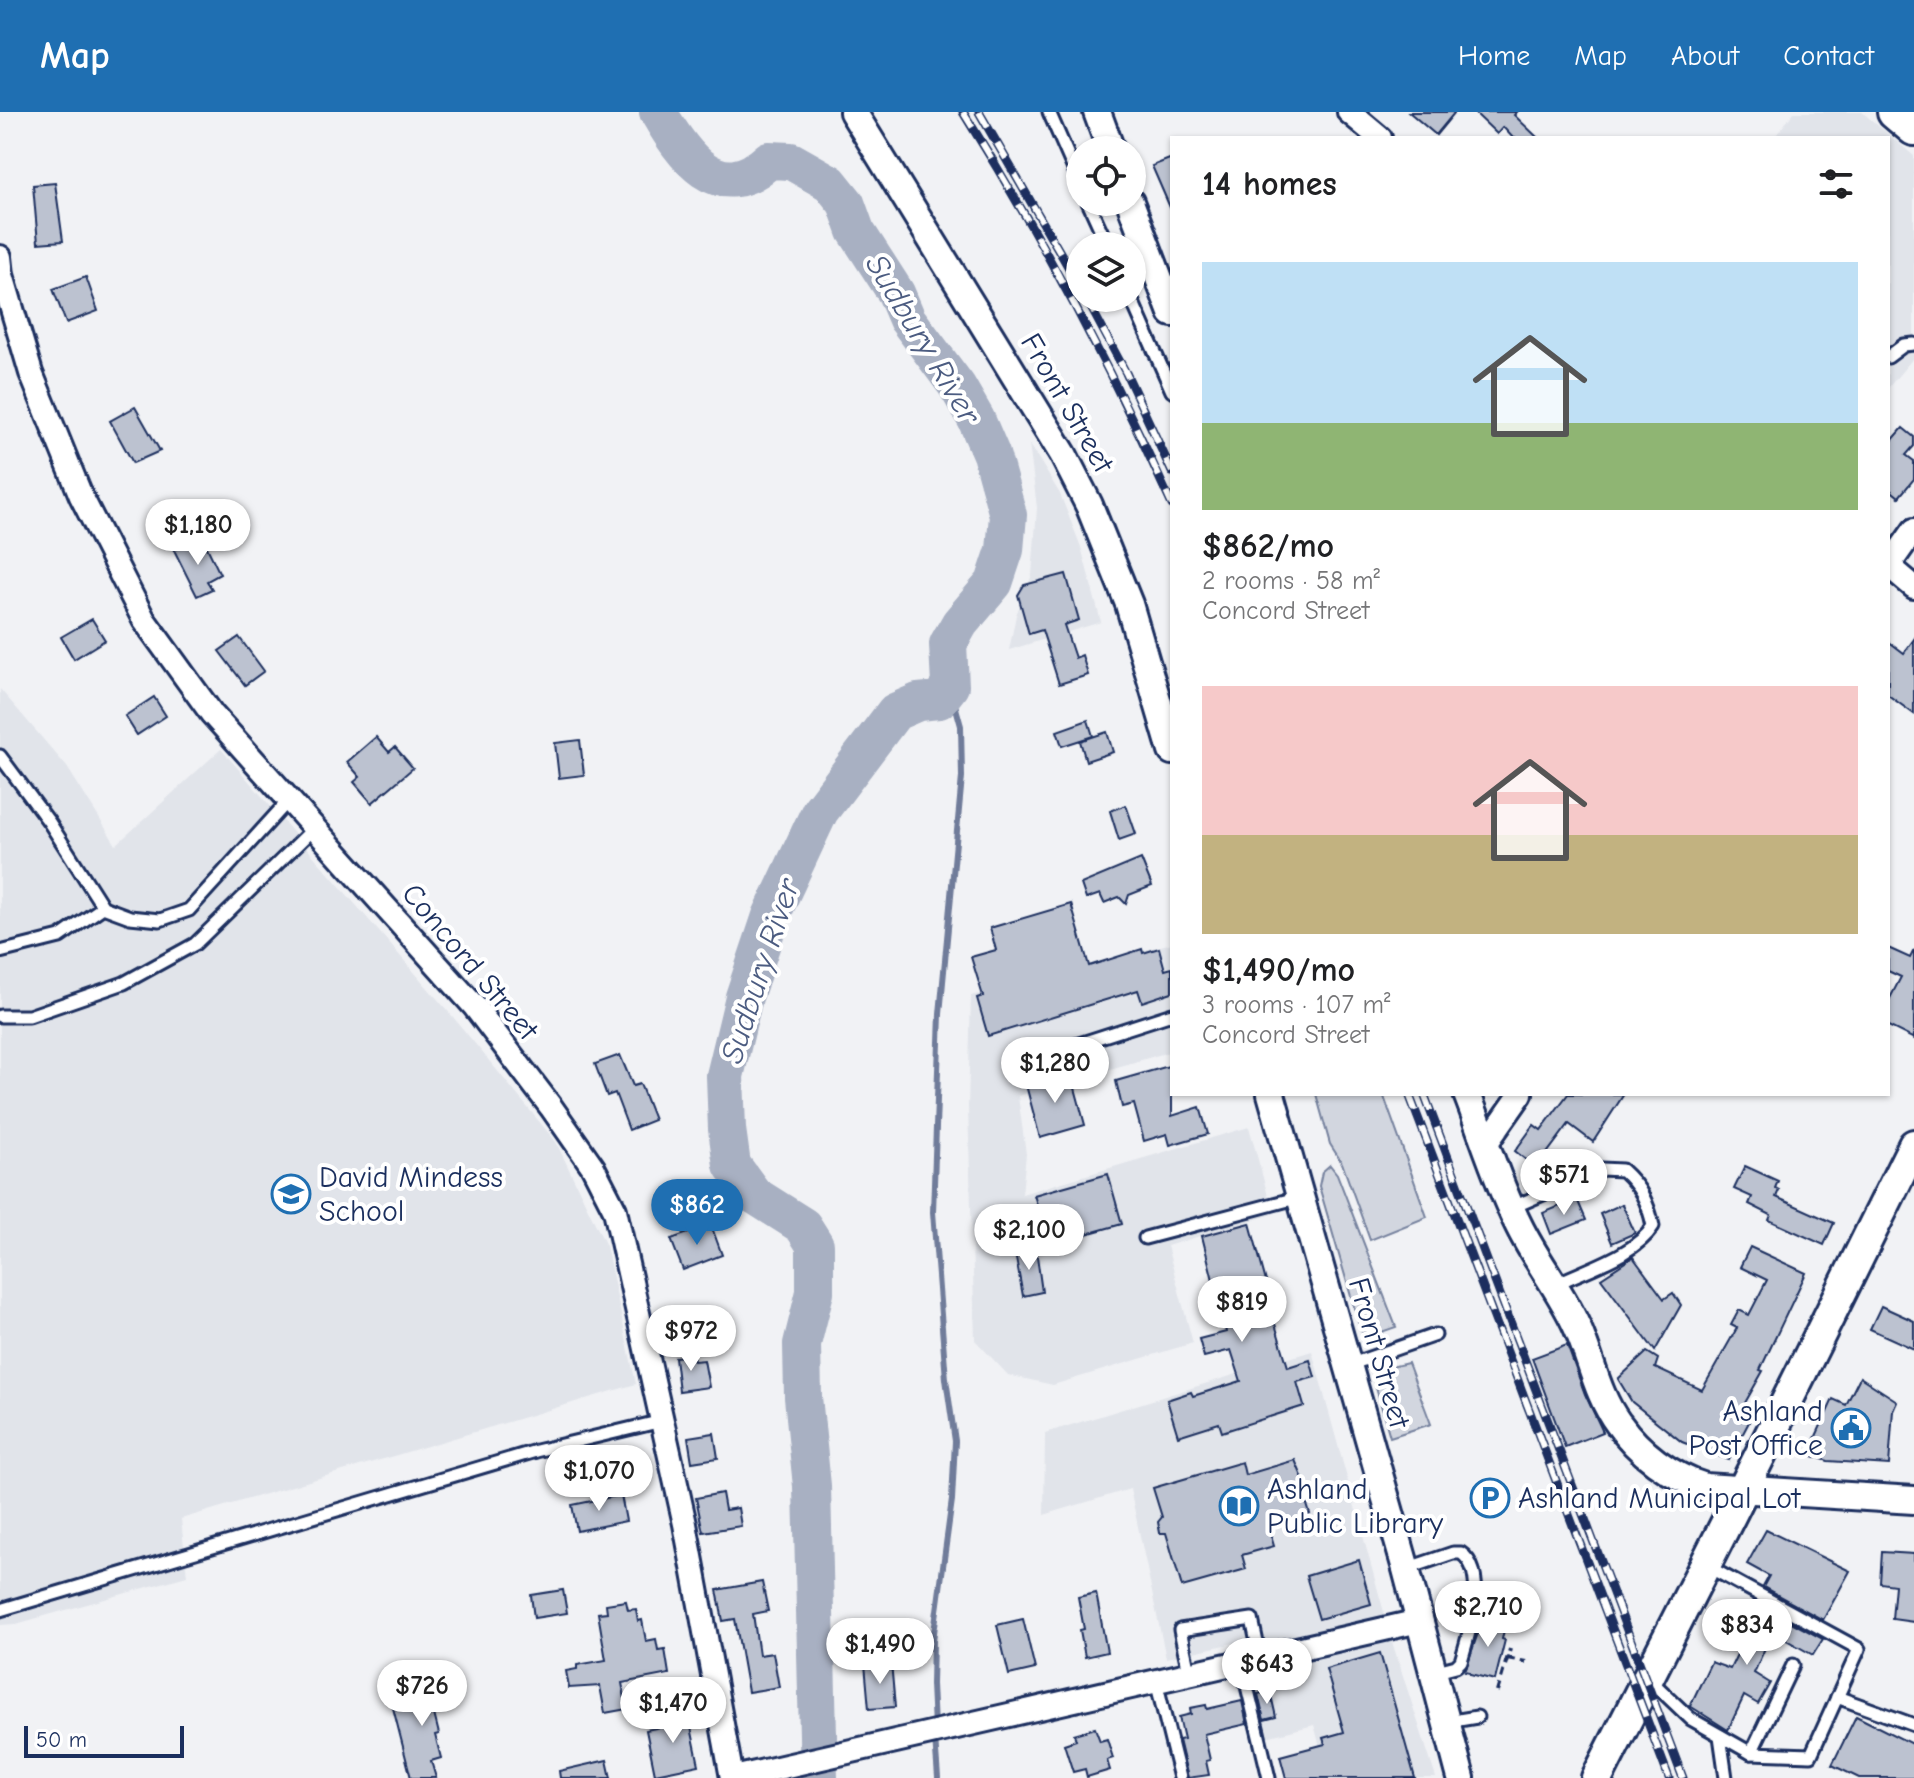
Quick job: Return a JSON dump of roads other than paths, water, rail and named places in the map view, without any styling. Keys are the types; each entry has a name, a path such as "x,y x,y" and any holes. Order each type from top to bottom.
{"main road":[{"path":"1895,112 1914,128"},
{"path":"1597,1778 1914,1145"}],"street":[{"name":"Front Street","path":"853,112 1047,427 1089,505 1129,604 1170,744"},
{"path":"1349,112 1378,136"},
{"path":"1100,113 1107,136"},
{"path":"1135,216 1170,308"},
{"name":"Concord Street","path":"0,259 6,289 37,386 81,496 144,620 212,714 475,1007 593,1167 615,1210 685,1524 733,1778 1419,1621"},
{"path":"1890,563 1914,530"},
{"path":"1890,568 1914,587"},
{"name":"Front Street","path":"1272,1096 1462,1775"},
{"path":"1468,1096 1511,1208 1577,1327 1610,1411 1629,1436 1668,1471 1705,1487 1914,1500"},
{"path":"1486,1144 1520,1096"}],"lane":[{"path":"1049,112 1066,151"},
{"path":"1137,312 1170,386"},
{"path":"1890,356 1909,344 1914,330"},
{"path":"0,756 49,822 103,907 130,917 160,920 189,910 289,800"},
{"path":"0,1016 29,1016 124,983 195,944 314,828"},
{"path":"0,952 60,937 103,907"},
{"path":"1029,1060 1170,1015"},
{"path":"1511,1208 1601,1169 1622,1170 1636,1183 1649,1205 1653,1226 1646,1239 1554,1285"},
{"path":"1145,1238 1301,1197"},
{"path":"1349,1365 1435,1335"},
{"path":"0,1610 520,1455 662,1421"},
{"path":"1406,1569 1461,1553 1470,1562 1474,1573 1475,1597 1461,1661 1456,1666 1433,1672"},
{"path":"1647,1678 1691,1719 1751,1753 1811,1755 1859,1649 1705,1565"},
{"path":"1189,1672 1180,1630 1252,1619 1251,1659 1269,1778"},
{"path":"1751,1753 1793,1665"},
{"path":"1156,1680 1180,1778"},
{"path":"1837,1697 1914,1725"},
{"path":"1447,1722 1477,1717"},
{"path":"1720,1736 1726,1778"}],"waterway":[{"name":"Sudbury River","path":"658,112 691,158 718,177 734,178 751,173 769,160 791,161 830,183 846,203 856,231 896,293 907,319 957,386 976,419 991,454 1008,515 1005,550 994,583 960,623 948,644 950,686 939,700 918,702 895,712 820,811 771,916 744,997 725,1076 732,1165 754,1195 803,1226 815,1245 815,1292 802,1344 803,1397 812,1486 819,1778"},
{"path":"934,1727 933,1640 952,1500 955,1441 946,1379 933,1212 940,1014 962,777 961,726 950,686"},
{"path":"935,1738 938,1778"}],"railway":[{"path":"963,112 1074,305 1170,501"},
{"path":"979,112 1066,263"},
{"path":"1093,312 1170,468"},
{"path":"1410,1096 1669,1778"},
{"path":"1425,1096 1683,1778"}],"place":[{"name":"David Mindess School","path":"291,1194"},
{"name":"Ashland Post Office","path":"1851,1428"},
{"name":"Ashland Municipal Lot","path":"1490,1498"},
{"name":"Ashland Public Library","path":"1239,1506"}]}
